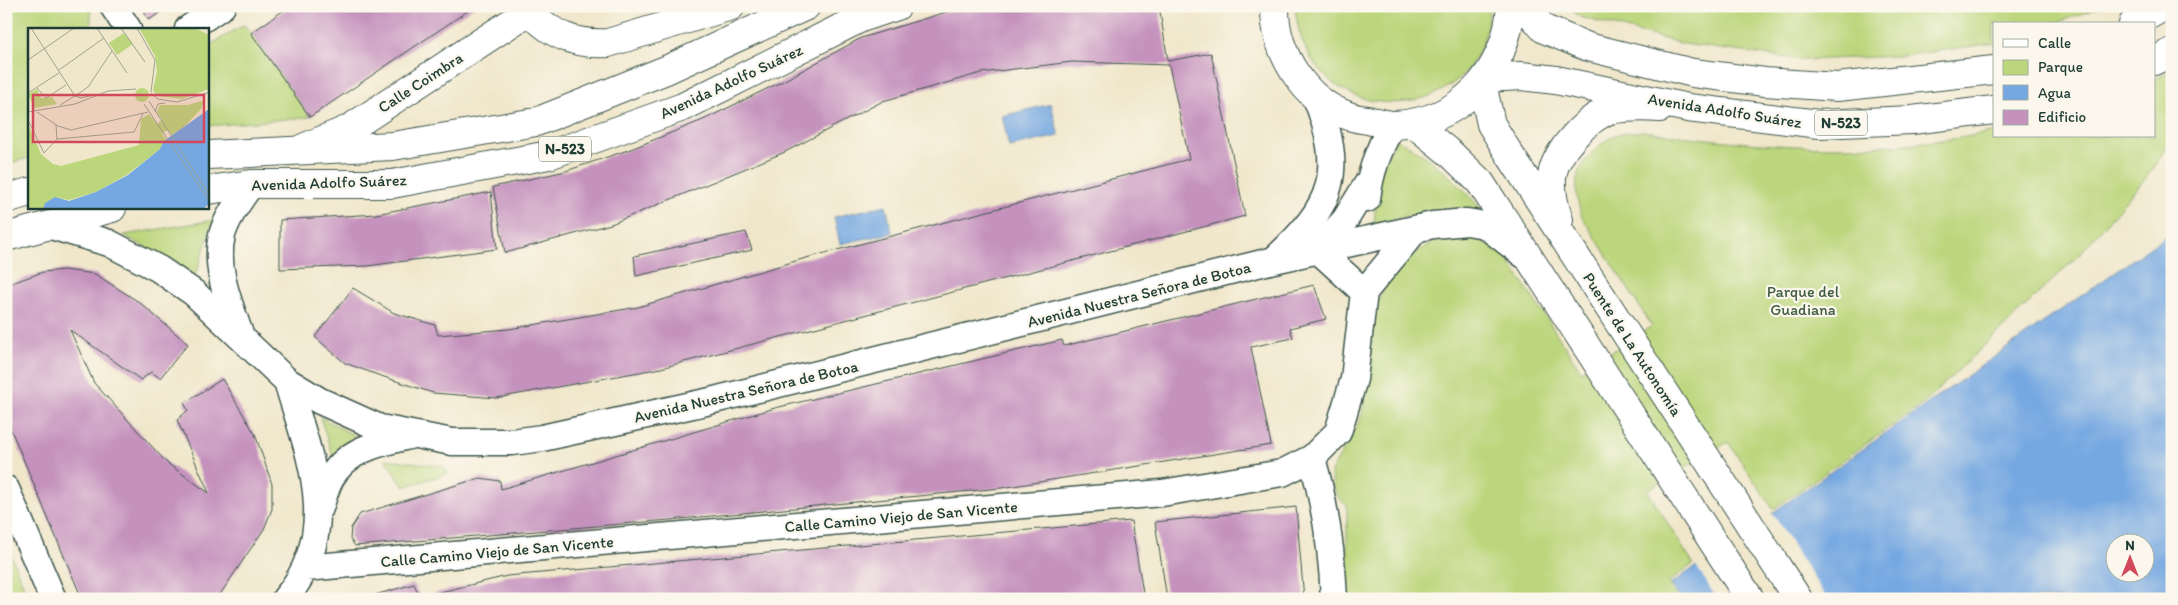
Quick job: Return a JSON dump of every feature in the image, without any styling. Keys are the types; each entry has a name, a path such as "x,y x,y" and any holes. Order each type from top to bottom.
{"main road":[{"path":"531,8 550,31 587,44 608,43 731,6"},
{"name":"Avenida Adolfo Suárez","path":"209,155 393,146 536,122 666,70 806,6"},
{"name":"Avenida Adolfo Suárez","path":"209,190 251,184 392,184 549,155 683,107 861,18 897,6"},
{"path":"1403,124 1451,109 1484,81 1501,54 1509,29 1511,6"},
{"name":"Avenida Adolfo Suárez","path":"1524,6 1544,29 1588,47 1693,73 1765,82 1837,87 1993,70"},
{"path":"2137,22 2165,6"},
{"name":"Calle Coimbra","path":"300,150 349,129 531,8"},
{"path":"1269,10 1284,54 1295,74 1316,97 1348,116 1403,124 1451,154 1480,182 1750,599"},
{"path":"2156,60 2172,52"},
{"name":"Avenida Adolfo Suárez","path":"1484,81 1521,76 1556,80 1688,108 1819,124 1912,120 1993,110"},
{"name":"Puente de La Autonomía","path":"1484,81 1491,124 1798,599"},
{"path":"1566,240 1552,201 1552,176 1567,143 1600,114 1613,109 1688,108"},
{"path":"6,199 28,192"},
{"path":"6,237 108,209"}],"street":[{"path":"113,6 127,28"},
{"path":"189,28 222,6"},
{"name":"Avenida Nuestra Señora de Botoa","path":"1274,260 1296,239 1319,211 1330,183 1333,156 1327,127 1316,97"},
{"path":"1363,242 1369,181 1381,144 1403,124"},
{"path":"1369,181 1345,220 1318,250 1364,292 1416,229"},
{"name":"Avenida Nuestra Señora de Botoa","path":"240,334 231,310 220,261 222,235 234,210 251,184"},
{"name":"Avenida Nuestra Señora de Botoa","path":"48,224 84,234 136,255 194,293 240,334 287,381 320,401 380,428 452,442 512,442 542,438 706,402 1274,260 1452,222 1485,224 1532,261"},
{"name":"Calle Camino Viejo de San Vicente","path":"305,568 1162,493 1282,473 1312,458 1338,432 1354,379 1364,292"},
{"path":"287,381 314,472 319,511"},
{"path":"284,599 305,568 319,511 330,478 340,465 359,451 411,435"},
{"path":"1312,458 1323,498 1332,560 1334,599"},
{"path":"6,488 53,599"}],"green space":[{"path":"6,6 91,6 91,28 28,28 28,158 6,164"},
{"path":"1295,6 1489,6 1481,47 1460,77 1430,96 1396,103 1361,98 1330,80 1306,50"},
{"path":"1567,6 2103,6 2059,22 1993,22 1993,43 1903,56 1802,60 1684,44 1580,17"},
{"path":"244,25 310,117 209,126 209,45"},
{"name":"Parque del Guadiana","path":"2172,72 2172,140 2148,175 2079,255 1923,404 1773,509 1728,442 1647,490 1693,564 1668,583 1678,599 1347,599 1347,505 1339,499 1333,487 1331,472 1362,416 1377,303 1387,281 1411,255 1437,240 1461,238 1477,239 1504,254 1581,371 1652,326 1582,217 1579,207 1576,189 1579,173 1588,157 1612,136 1643,131 1714,140 1820,147 1855,147 1927,142 1993,131 1993,138 2156,138 2156,78"},
{"path":"1397,139 1445,172 1485,214 1472,210 1444,210 1416,214 1374,224 1378,173"},
{"path":"214,220 195,276 124,235"},
{"path":"320,417 361,439 333,457"},
{"path":"385,459 442,466 448,473 404,487"},
{"path":"6,544 29,599 6,599"}],"water":[{"path":"1051,104 1059,136 1009,147 1002,116"},
{"path":"886,205 892,233 840,244 834,217"},
{"path":"2172,232 2172,599 1680,599 1671,584"}],"pier":[{"path":"1771,511 1827,599 1717,599 1695,564"}],"building":[{"path":"140,6 170,6 149,20"},
{"path":"290,6 475,6 310,117 251,33"},
{"path":"966,6 1159,6 1168,61 1211,53 1245,216 661,368 497,398 433,393 375,374 345,363 315,337 353,288 394,313 435,325 438,335 509,329 638,307 806,258 1189,159 1169,65 1072,62 981,73 883,101 785,152 611,224 505,253 493,187 566,171 631,149 703,120 785,80 861,38"},
{"path":"491,192 497,249 367,266 280,269 280,220 376,214"},
{"path":"746,232 752,250 636,276 634,256"},
{"path":"64,270 95,274 139,302 188,344 160,378 151,372 141,380 70,330 94,383 167,463 209,493 177,420 188,410 184,403 222,379 255,434 272,484 272,509 264,529 217,599 82,599 6,418 6,285 43,272"},
{"path":"1314,285 1326,319 1290,328 1293,338 1251,347 1271,445 1001,488 670,520 355,546 350,539 351,528 360,514 480,478 500,481 501,489 775,408 1062,340 1064,346"},
{"path":"1296,507 1304,599 1167,599 1155,522"},
{"path":"1131,521 1144,599 364,598 414,584 420,597 507,576"}]}
